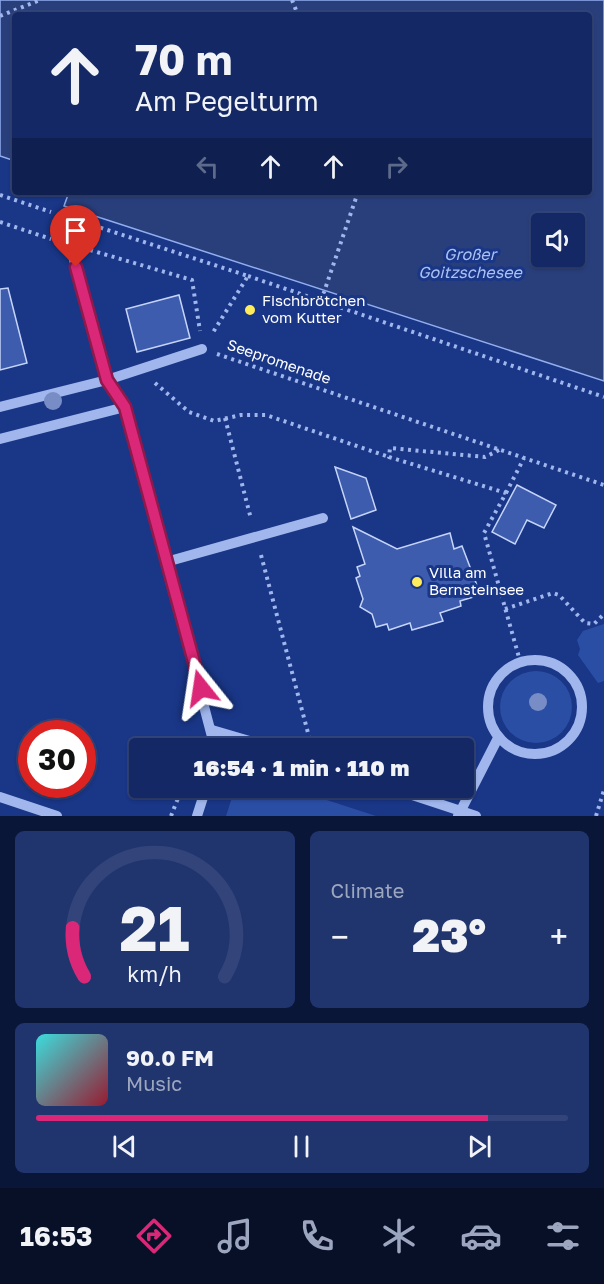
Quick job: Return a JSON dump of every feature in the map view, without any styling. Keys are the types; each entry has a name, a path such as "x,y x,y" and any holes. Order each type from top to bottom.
{"street":[{"path":"66,217 70,245 107,380 125,407 214,738"},
{"path":"0,407 107,380 202,349"},
{"path":"0,439 125,407"},
{"path":"166,562 323,518"},
{"path":"536,659 551,662 565,670 575,682 581,696 580,719 569,740 556,749 541,754 525,753 511,748 498,738 489,717 489,694 496,680 506,669 520,661 536,659"},
{"path":"212,730 239,738"},
{"path":"459,814 498,738"},
{"path":"0,796 57,816"},
{"path":"198,816 204,798"},
{"path":"417,798 459,814 476,816"}],"path":[{"path":"0,16 40,0"},
{"path":"0,195 248,276 604,397"},
{"path":"321,301 357,195"},
{"path":"0,222 192,280 202,349"},
{"path":"202,349 248,276"},
{"name":"Seepromenade","path":"202,349 604,485"},
{"path":"148,366 150,378 189,412 214,421 266,415 389,457 506,493"},
{"path":"225,418 309,738"},
{"path":"389,457 390,448 485,457 499,450"},
{"path":"520,661 484,533 524,458"},
{"path":"505,609 554,593 559,595 585,622 594,624 604,614"},
{"path":"596,816 604,790"},
{"path":"171,816 178,798"}],"shaded area":[{"path":"604,624 604,681 598,683 578,655 580,649 577,640 583,631"},
{"path":"543,671 562,681 570,693 572,707 570,721 562,733 550,741 529,743 510,733 502,721 500,700 510,681 522,673"},
{"path":"232,798 321,798 376,816 226,816"}],"water":[{"name":"Großer Goitzschesee","path":"0,0 604,0 604,381 64,206 68,195 592,195 592,12 12,12 12,160 0,156"}],"building":[{"path":"8,288 27,363 0,370 0,289"},
{"path":"179,295 190,338 137,352 126,309"},
{"path":"335,467 366,478 376,510 351,519"},
{"path":"517,485 556,505 544,528 527,520 515,544 492,532"},
{"name":"Villa am Bernsteinsee","path":"353,527 397,549 450,533 454,549 462,546 478,588 473,597 460,601 461,606 440,613 443,621 412,630 410,623 389,630 387,624 376,627 372,614 360,607 363,599 356,578 360,576 357,567 365,564"}],"place":[{"name":"Fischbrötchen vom Kutter","path":"250,310"},
{"name":"Villa am Bernsteinsee","path":"417,582"}],"route":[{"path":"76,267 107,380 125,407 201,688"}]}
